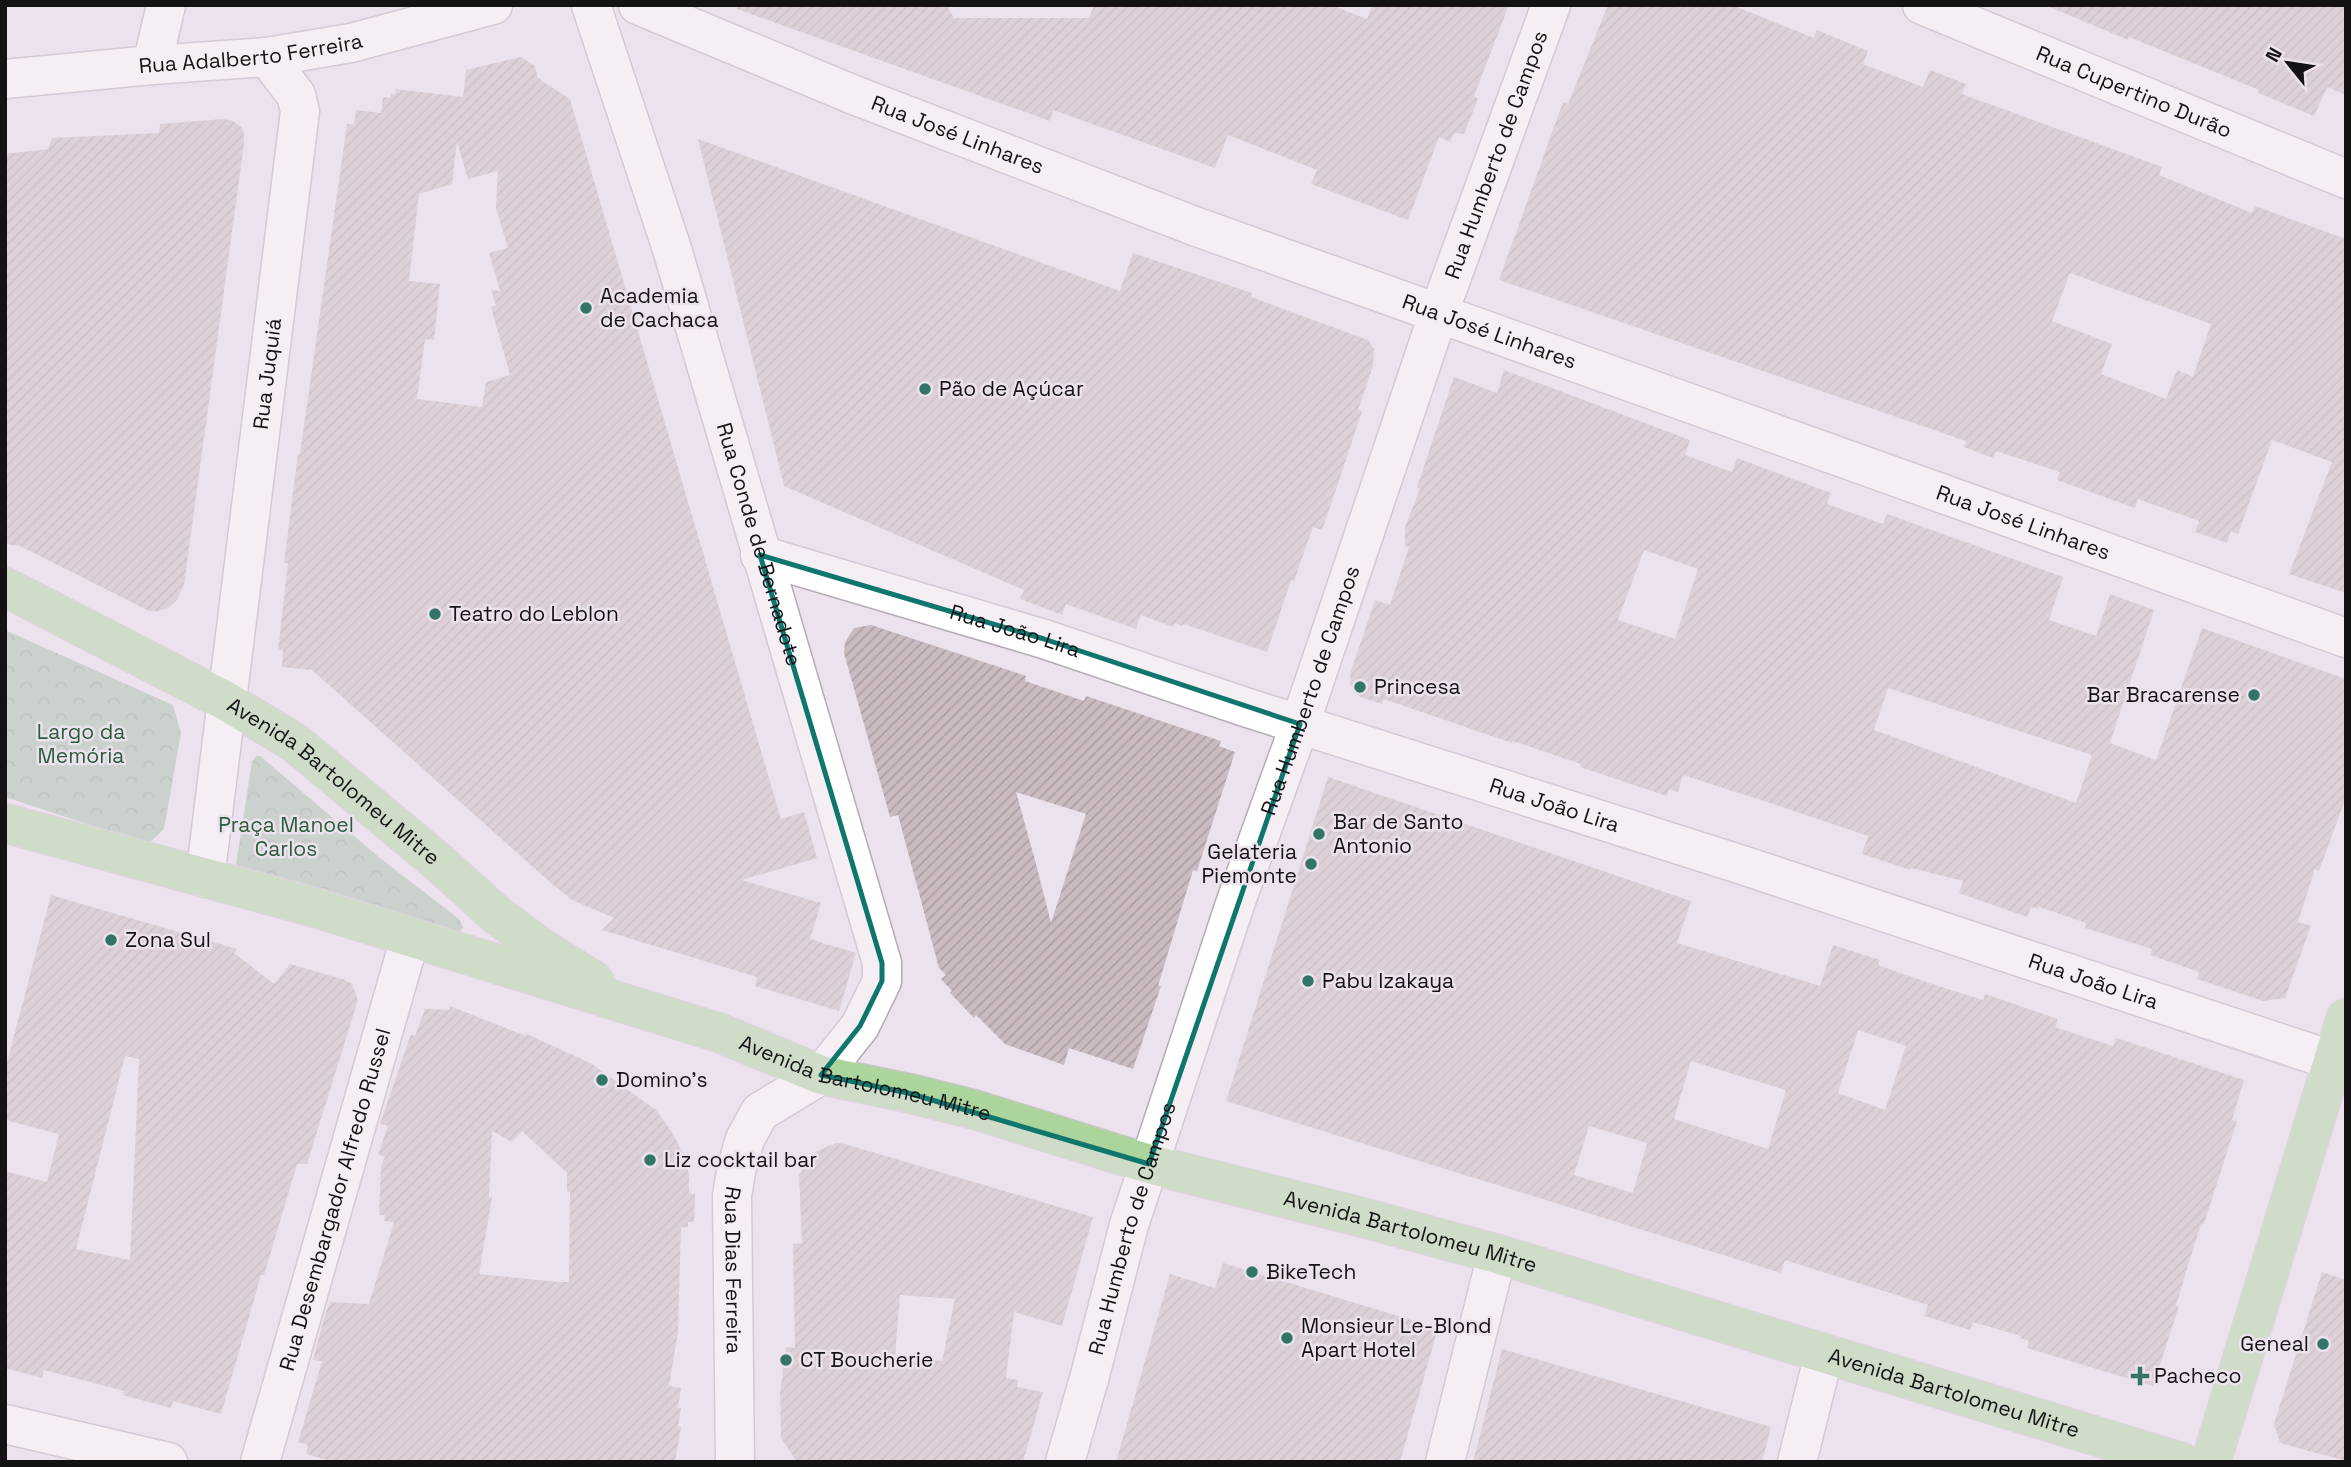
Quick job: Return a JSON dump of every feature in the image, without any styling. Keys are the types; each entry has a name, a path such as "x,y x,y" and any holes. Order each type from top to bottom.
{"main road":[{"name":"Avenida Bartolomeu Mitre","path":"5,587 226,701 295,743 437,861 498,916 540,947 640,1009"},
{"name":"Avenida Bartolomeu Mitre","path":"7,829 313,907 720,1034 821,1075 976,1110 1149,1164 1497,1254 2181,1462"},
{"path":"2211,1462 2338,1063 2346,1018"}],"street":[{"path":"152,65 166,5"},
{"name":"Rua Adalberto Ferreira","path":"5,79 267,57 351,43 493,5"},
{"name":"Rua Conde de Bernadote","path":"592,5 672,250 882,963 882,981 860,1026 821,1075"},
{"name":"Rua José Linhares","path":"638,5 854,95 1197,227 2346,638"},
{"name":"Rua Humberto de Campos","path":"1065,1462 1129,1225 1235,904 1300,724 1439,312 1551,5"},
{"name":"Rua Cupertino Durão","path":"1922,5 2346,178"},
{"name":"Rua Juquiá","path":"205,878 300,111 296,95 267,57"},
{"name":"Rua João Lira","path":"760,555 1044,639 1736,863 2338,1063"},
{"name":"Rua Desembargador Alfredo Russel","path":"260,1462 410,938"},
{"name":"Rua Dias Ferreira","path":"735,1462 732,1195 737,1167 745,1139 760,1112 821,1075"},
{"path":"1445,1462 1497,1254"},
{"path":"1797,1462 1824,1354"},
{"path":"5,1424 168,1462"}],"highlighted area":[{"path":"760,555 1044,639 1300,724 1149,1164 908,1093 821,1075 860,1026 882,981 882,963"}],"green space":[{"name":"Largo da Memória","path":"5,630 173,705 181,733 164,829 148,844 5,797"},
{"name":"Praça Manoel Carlos","path":"256,756 260,756 380,858 459,919 463,927 459,934 237,868 252,762"}],"building":[{"path":"738,5 947,5 954,18 1089,18 1094,5 1331,5 1367,19 1372,5 1509,5 1474,96 1478,99 1464,134 1454,133 1450,142 1439,137 1408,220 1311,184 1317,170 1228,135 1215,168 1053,110 1050,121 737,9"},
{"path":"1608,5 1732,5 1814,38 1817,30 1868,51 1863,64 1923,87 1930,70 1966,84 1962,94 2162,167 2159,175 2252,213 2255,206 2346,239 2346,593 2289,574 2332,462 2272,440 2238,534 2231,531 2227,543 2195,532 2199,521 2138,499 2135,508 2057,480 2060,472 1996,451 1993,458 1964,447 1966,441 1499,280 1563,102 1568,104","holes":["2070,273 2211,324 2193,377 2177,370 2166,399 2101,374 2112,344 2052,321"]},
{"path":"2045,5 2346,5 2346,95 2327,87 2314,116 2258,93 2259,90"},
{"path":"521,57 535,66 538,78 570,99 781,819 804,812 817,858 742,880 821,903 810,939 856,953 839,1011 755,986 757,977 602,930 614,918 572,900 551,883 312,670 282,667 283,650 278,650 288,563 284,563 347,124 354,125 356,110 381,113 383,97 391,98 396,89 463,97 466,70","holes":["457,141 468,179 498,171 496,208 508,248 489,253 500,291 491,290 496,305 491,307 510,375 486,382 482,407 417,399 425,339 434,340 440,284 409,281 419,194 452,184"]},
{"path":"223,119 233,121 241,127 244,144 184,585 177,600 168,608 149,611 20,546 5,544 5,154 48,149 52,138 159,133 160,124"},
{"path":"698,139 1120,291 1133,253 1252,293 1251,297 1368,340 1374,349 1373,366 1358,410 1362,411 1322,530 1313,527 1294,581 1291,580 1267,652 1184,624 1175,623 1173,627 1141,615 1136,629 1066,604 1062,615 1020,599 1024,590 784,486"},
{"path":"1504,370 1690,440 1685,455 1732,472 1737,458 1831,493 1827,504 1883,524 1887,514 2063,577 2049,620 2096,636 2110,594 2154,610 2110,743 2156,760 2202,628 2346,679 2346,797 2319,871 2315,869 2298,922 2311,926 2285,998 2263,1001 2197,979 2199,972 2150,955 2152,949 2085,928 2086,923 2039,907 2031,907 2027,917 1959,893 1963,881 1911,868 1910,870 1862,854 1868,836 1776,805 1683,775 1678,792 1669,789 1667,796 1580,767 1581,764 1384,699 1382,704 1358,696 1350,683 1351,671 1375,600 1390,605 1409,547 1405,546 1405,527 1420,489 1417,487 1454,377 1497,393","holes":["1644,550 1698,569 1675,639 1618,620","1888,688 2092,755 2076,803 1874,730"]},
{"path":"871,625 1026,676 1025,681 1084,701 1086,696 1221,741 1219,746 1235,752 1197,871 1193,870 1158,986 1161,986 1133,1069 1069,1048 1064,1065 1005,1044 976,1015 974,1018 950,993 952,991 941,979 946,975 939,968 898,815 890,817 844,653 845,642 854,628","holes":["1016,792 1086,814 1051,923"]},
{"path":"1328,777 1691,901 1677,943 1820,986 1833,945 1880,960 1878,965 1929,983 1983,1000 1985,994 2058,1019 2055,1027 2113,1046 2116,1038 2244,1080 2232,1120 2237,1121 2204,1224 2201,1224 2176,1306 2179,1306 2153,1386 2027,1348 2029,1341 2020,1338 2021,1336 1973,1322 1970,1330 1924,1316 1928,1305 1785,1260 1781,1273 1226,1101","holes":["1858,1030 1906,1046 1885,1110 1838,1093","1691,1061 1786,1090 1768,1149 1674,1119","1589,1126 1647,1143 1633,1193 1574,1175"]},
{"path":"51,895 237,949 234,953 274,984 290,964 352,984 358,1000 307,1164 297,1164 264,1275 261,1275 221,1414 173,1401 171,1408 123,1395 124,1391 44,1370 42,1378 5,1368 5,1171 47,1182 59,1134 5,1120 5,1070","holes":["125,1056 139,1059 130,1260 76,1249"]},
{"path":"450,1006 526,1036 527,1034 592,1064 656,1110 672,1132 684,1156 689,1175 689,1193 695,1194 694,1222 688,1222 688,1227 681,1227 678,1332 669,1386 681,1388 678,1426 681,1427 675,1462 335,1462 306,1454 308,1445 298,1442 322,1361 313,1360 326,1311 331,1302 369,1304 394,1222 384,1221 385,1215 379,1215 381,1165 385,1157 378,1154 388,1126 380,1124 411,1034 415,1036 425,1009 449,1010","holes":["492,1131 512,1142 522,1131 567,1173 567,1192 570,1192 569,1282 479,1274 492,1197 489,1197"]},
{"path":"836,1143 845,1144 1093,1217 1062,1326 1014,1312 1006,1378 1018,1380 1017,1387 1043,1392 1023,1462 983,1462 970,1459 969,1462 797,1462 781,1438 780,1394 786,1347 795,1348 793,1244 802,1243 799,1175 815,1152","holes":["900,1295 955,1299 942,1361 895,1356"]},
{"path":"1223,1263 1438,1328 1400,1462 1116,1462 1170,1274 1215,1288"},
{"path":"2322,1272 2346,1280 2346,1461 2280,1443 2274,1424"},
{"path":"1502,1349 1771,1427 1762,1462 1473,1462"}],"place":[{"name":"Academia de Cachaca","path":"586,308"},
{"name":"Pão de Açúcar","path":"925,389"},
{"name":"Teatro do Leblon","path":"435,614"},
{"name":"Princesa","path":"1360,687"},
{"name":"Bar Bracarense","path":"2254,695"},
{"name":"Bar de Santo Antonio","path":"1319,834"},
{"name":"Gelateria Piemonte","path":"1311,864"},
{"name":"Zona Sul","path":"111,940"},
{"name":"Pabu Izakaya","path":"1308,981"},
{"name":"Domino's","path":"602,1080"},
{"name":"Liz cocktail bar","path":"650,1160"},
{"name":"BikeTech","path":"1252,1272"},
{"name":"Monsieur Le-Blond Apart Hotel","path":"1287,1338"},
{"name":"Geneal","path":"2323,1344"},
{"name":"CT Boucherie","path":"786,1360"},
{"name":"Pacheco","path":"2140,1376"}]}
